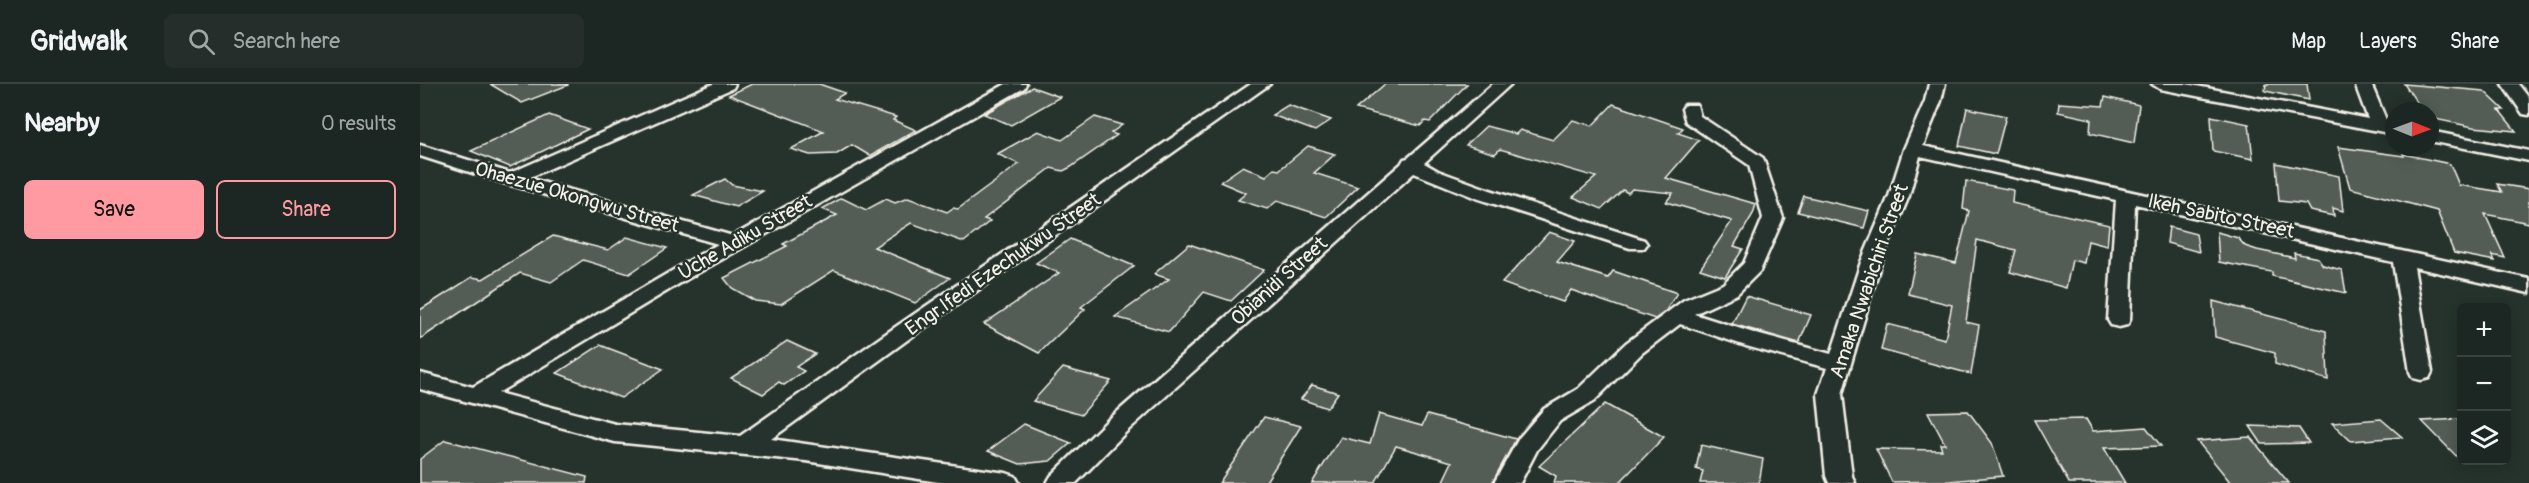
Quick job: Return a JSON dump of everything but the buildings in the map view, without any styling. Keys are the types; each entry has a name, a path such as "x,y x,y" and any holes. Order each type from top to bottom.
{"street":[{"path":"511,179 727,84"},
{"name":"Uche Adiku Street","path":"476,396 735,243 1018,84"},
{"name":"Engr.Ifedi Ezechukwu Street","path":"746,445 902,333 1262,84"},
{"name":"Obianidi Street","path":"1060,483 1116,427 1410,164 1503,84"},
{"name":"Amaka Nwabichiri Street","path":"1842,483 1839,476 1830,394 1872,262 1899,196 1912,149 1933,101 1937,84"},
{"path":"2160,84 2203,88 2385,128"},
{"path":"2363,84 2373,108 2385,125"},
{"path":"2510,84 2529,110"},
{"path":"2343,119 2357,103 2373,108"},
{"path":"1507,483 1528,444 1552,415 1586,395 1634,348 1692,305 1730,289 1754,266 1773,218 1757,162 1703,127 1692,118 1691,109"},
{"path":"2439,138 2529,156"},
{"name":"Ikeh Sabito Street","path":"1912,149 2529,286"},
{"name":"Ohaezue Okongwu Street","path":"420,150 511,179 735,243"},
{"path":"1410,164 1431,175 1483,194 1637,244"},
{"path":"2120,320 2126,196"},
{"path":"2402,256 2421,372"},
{"path":"1678,316 1754,341 1840,364"},
{"path":"420,381 615,433 806,452 1006,483"}]}
